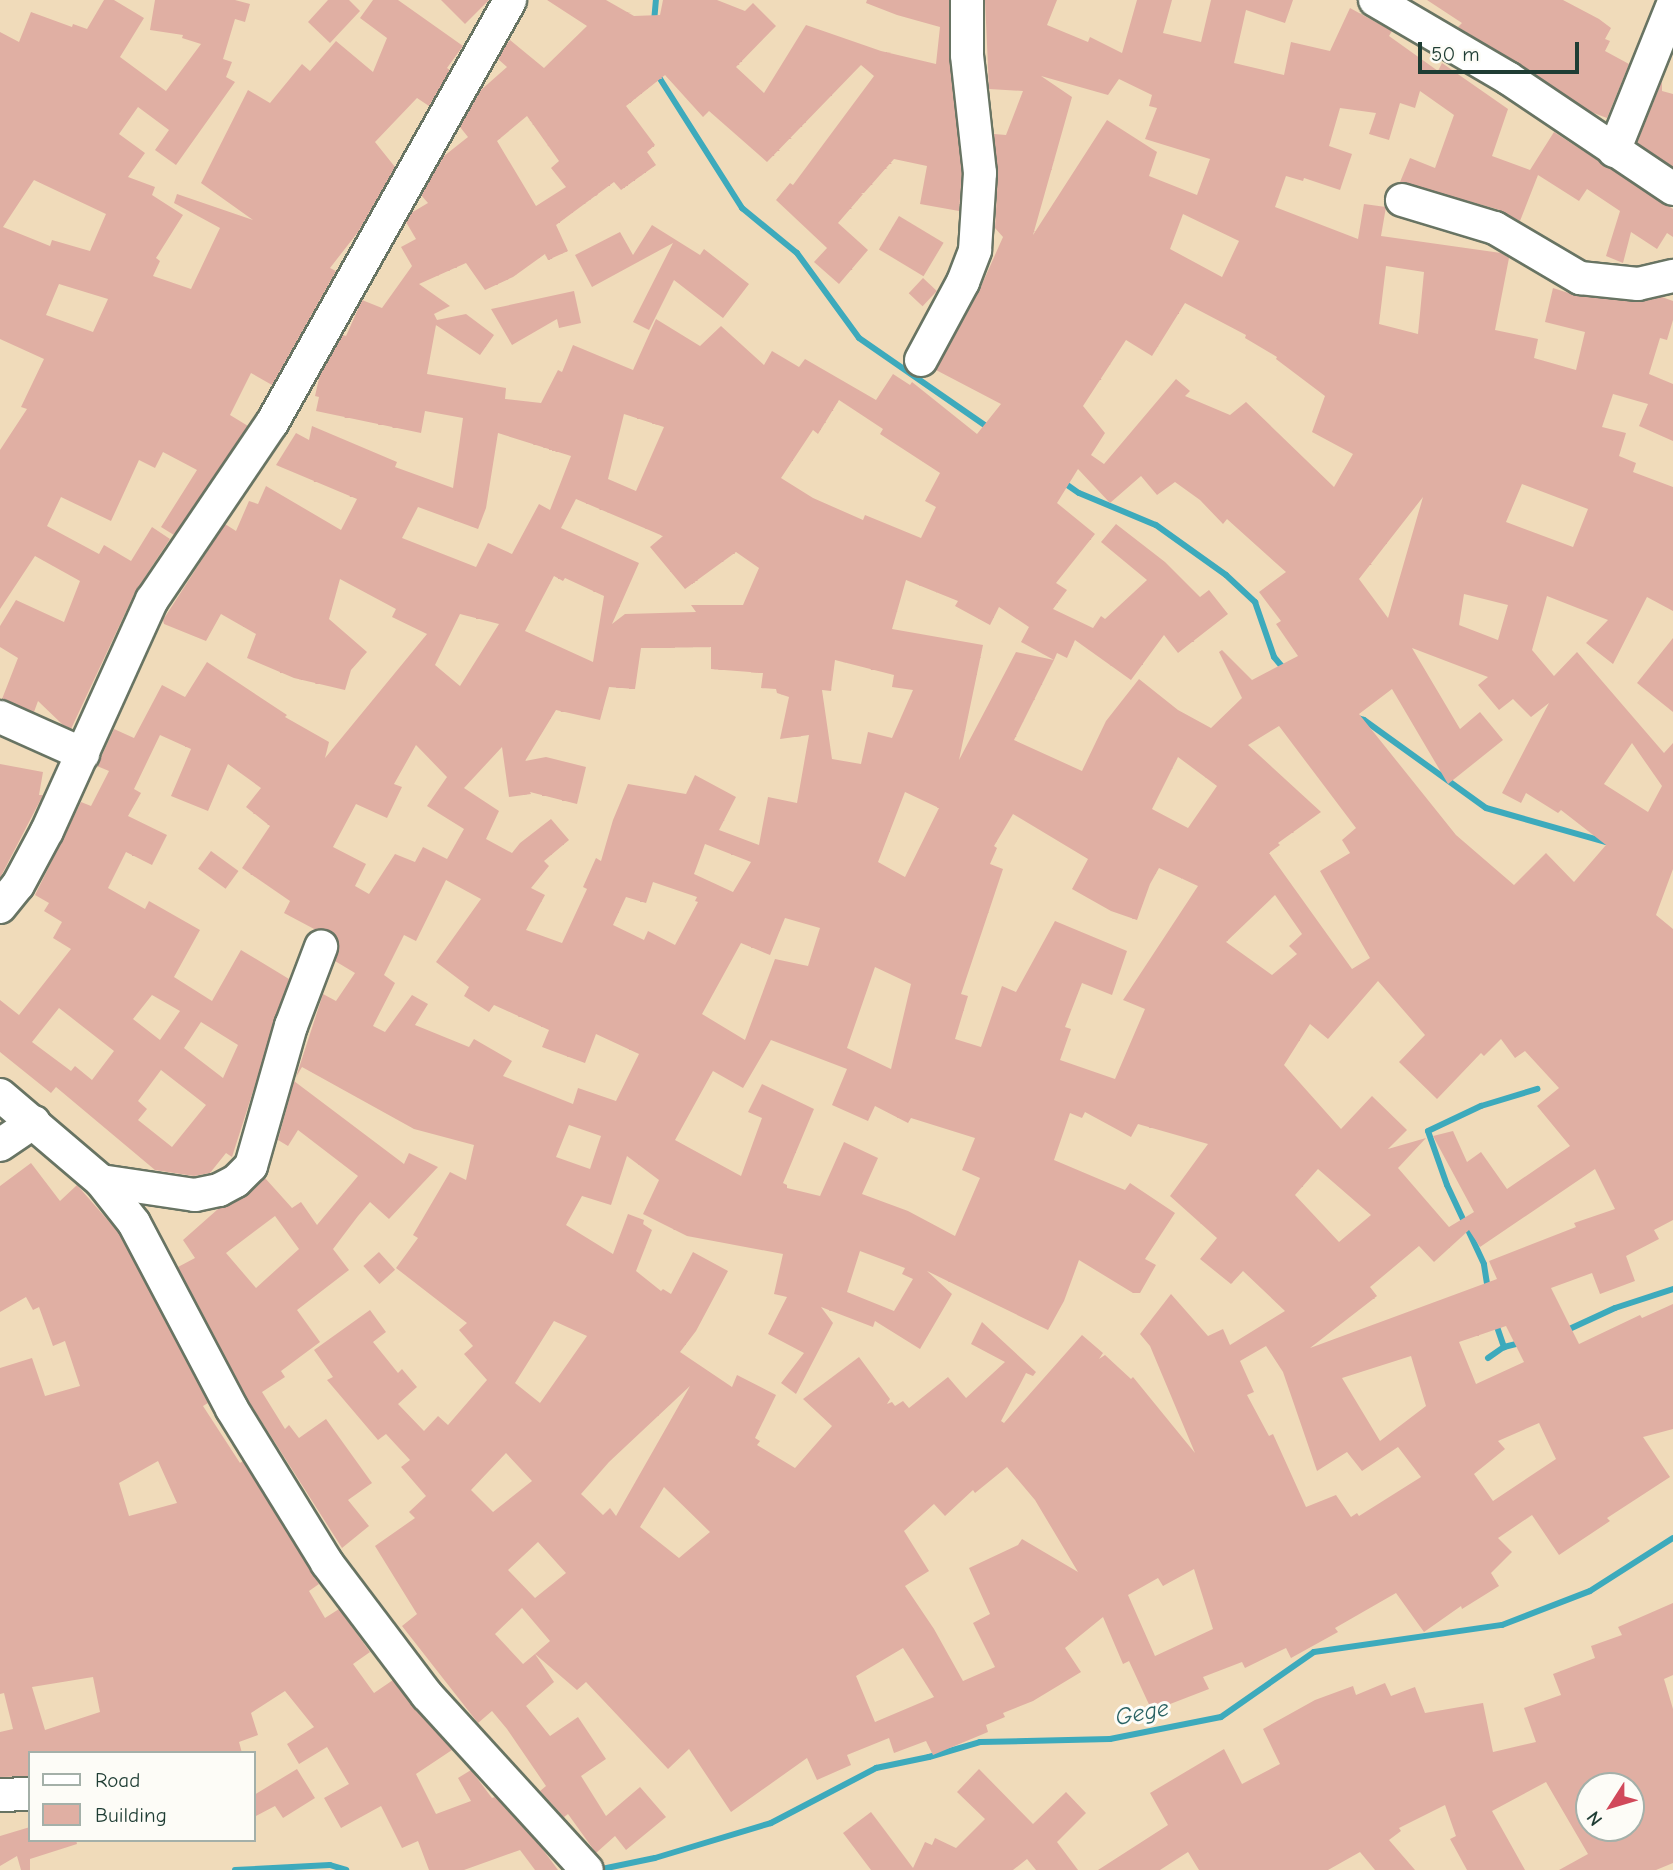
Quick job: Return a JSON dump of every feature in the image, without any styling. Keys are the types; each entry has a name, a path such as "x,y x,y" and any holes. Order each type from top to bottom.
{"street":[{"path":"0,907 18,885 41,842 152,600 272,423 510,0"},
{"path":"921,359 963,282 975,250 981,173 967,55 967,0"},
{"path":"1375,0 1508,78 1673,189"},
{"path":"1614,151 1673,4"},
{"path":"1402,200 1495,228 1580,278 1638,284 1673,276"},
{"path":"0,717 83,754"},
{"path":"101,1181 195,1195 228,1185 251,1166 291,1026 321,947"},
{"path":"0,1095 101,1181 134,1223 232,1409 327,1563 427,1695 586,1869"},
{"path":"0,1145 33,1122"},
{"path":"0,1795 28,1794"}],"building":[{"path":"104,0 114,0 144,18 120,57 166,91 201,44 182,38 183,35 150,30 155,0 235,0 250,4 245,22 235,19 223,59 232,62 226,77 235,82 176,165 155,150 169,130 138,107 119,134 145,153 128,177 155,187 152,195 183,215 156,258 160,261 153,276 191,289 220,228 174,203 177,194 253,220 201,183 248,90 270,103 302,64 310,71 336,41 373,72 387,38 360,18 373,0 398,0 463,46 447,68 450,70 429,106 417,98 375,142 395,167 358,232 330,268 336,271 272,385 251,373 230,415 248,426 174,535 161,527 197,470 163,452 155,468 139,460 111,521 61,497 47,526 99,554 104,545 131,561 152,527 170,539 135,592 71,729 63,725 38,701 34,712 2,699 18,658 0,647 0,626 16,600 64,622 80,581 35,556 0,609 0,450 27,409 21,407 44,359 0,339 0,32 19,42 31,12 72,27 73,24 87,29","holes":["34,180 106,214 90,251 52,240 50,246 3,227","59,284 108,299 93,332 46,315"]},
{"path":"328,0 349,0 360,11 330,43 308,22"},
{"path":"441,0 489,0 465,24"},
{"path":"547,0 606,0 634,16 660,15 663,0 717,0 745,11 753,3 776,26 736,67 764,93 806,25 881,51 936,64 940,27 866,3 867,0 949,0 949,57 962,173 959,211 920,204 927,166 894,159 864,193 861,193 863,194 838,223 868,250 839,284 814,262 827,248 776,200 790,183 793,185 874,76 861,65 767,162 709,111 703,117 665,75 626,106 655,145 647,152 656,165 621,190 614,182 556,225 568,251 548,260 545,254 513,277 485,290 466,263 419,284 450,306 434,314 437,320 466,314 494,335 480,355 436,325 427,374 506,388 505,399 541,403 558,370 562,372 573,345 633,370 656,319 700,346 721,326 764,365 772,351 799,367 805,359 876,400 893,374 910,385 912,382 977,434 1001,404 936,370 979,291 1003,237 995,228 998,174 994,134 1006,135 1023,91 989,89 985,0 1057,0 1047,25 1088,42 1090,37 1122,53 1137,0 1172,0 1163,33 1201,42 1211,0 1293,0 1285,23 1246,10 1234,63 1284,75 1291,42 1330,51 1350,8 1392,31 1389,36 1438,71 1442,63 1508,109 1492,156 1530,170 1554,132 1673,209 1673,237 1667,233 1657,249 1631,232 1623,263 1606,256 1620,211 1587,189 1579,201 1538,175 1520,221 1500,210 1400,182 1410,158 1435,168 1454,115 1420,91 1415,108 1400,103 1389,140 1369,134 1376,113 1340,108 1329,146 1352,154 1340,190 1304,178 1303,181 1286,176 1275,207 1358,239 1364,204 1386,207 1381,236 1501,253 1509,258 1495,330 1538,339 1534,358 1576,370 1585,332 1545,322 1553,288 1578,296 1637,302 1662,297 1673,301 1673,320 1667,340 1660,338 1649,374 1673,384 1673,441 1639,426 1648,404 1613,394 1602,427 1626,433 1619,456 1636,463 1633,472 1673,487 1673,611 1647,597 1613,664 1586,643 1608,620 1547,596 1532,650 1554,676 1577,652 1664,753 1673,743 1673,869 1656,915 1673,929 1673,1220 1654,1230 1659,1239 1626,1256 1635,1281 1600,1294 1592,1273 1551,1288 1579,1344 1640,1315 1642,1318 1673,1304 1673,1429 1643,1437 1670,1477 1607,1518 1610,1521 1559,1555 1532,1515 1498,1538 1512,1552 1491,1573 1499,1586 1462,1609 1461,1606 1424,1632 1396,1593 1335,1628 1338,1632 1291,1658 1286,1648 1245,1668 1242,1662 1203,1677 1209,1689 1152,1711 1129,1661 1123,1664 1103,1617 1065,1648 1081,1672 1033,1701 1003,1713 1005,1717 986,1725 988,1732 933,1755 926,1741 894,1753 889,1738 847,1755 851,1765 817,1780 807,1758 731,1812 689,1749 668,1769 586,1682 577,1690 535,1654 554,1682 526,1706 550,1736 578,1717 606,1759 581,1776 606,1816 640,1787 666,1817 626,1850 615,1836 596,1853 568,1814 564,1817 540,1791 546,1786 492,1711 478,1723 402,1626 417,1614 375,1546 415,1518 409,1512 426,1496 401,1467 410,1460 386,1434 378,1440 327,1380 333,1377 314,1350 370,1310 386,1332 373,1342 398,1373 402,1369 417,1387 398,1404 424,1431 438,1416 448,1425 487,1380 464,1354 473,1346 459,1330 467,1323 396,1268 418,1238 413,1235 450,1172 466,1180 474,1145 414,1129 302,1067 296,1077 323,994 336,1001 355,973 335,961 339,945 335,935 327,930 316,930 284,913 290,901 242,868 270,826 246,807 261,788 228,764 208,811 171,796 191,749 160,735 134,789 141,793 128,816 167,835 152,865 126,852 108,888 145,909 149,901 200,930 174,977 212,1001 241,950 289,979 232,1157 226,1153 210,1173 194,1176 155,1170 56,1087 51,1093 0,1052 0,1000 19,1015 71,949 53,938 62,922 44,911 49,903 35,895 81,802 91,806 109,771 97,766 114,729 134,738 162,685 185,697 207,662 287,715 285,717 329,742 325,758 427,634 392,617 396,609 340,579 329,619 367,652 351,670 345,690 294,678 247,658 256,634 221,614 206,641 164,624 163,620 225,524 236,531 249,501 258,504 266,486 341,530 357,499 276,465 296,433 309,440 312,426 397,462 395,467 453,488 463,418 425,411 421,433 316,411 319,397 315,396 320,374 343,335 346,336 362,300 382,308 412,266 401,247 416,239 406,222 411,213 428,203 421,195 444,156 468,137 460,127 481,90 507,67 498,59 506,45 510,40 544,68 587,26","holes":["1041,76 1108,95 1119,79 1152,95 1149,106 1157,108 1145,139 1210,159 1197,195 1149,176 1157,152 1107,120 1033,235 1072,97","527,116 559,161 551,168 566,187 536,206 497,141","1183,214 1239,241 1222,277 1170,249","1386,266 1424,272 1418,334 1379,324","1185,303 1246,335 1245,338 1277,357 1276,359 1325,396 1312,432 1353,454 1334,487 1246,402 1230,415 1185,396 1190,391 1176,379 1104,464 1091,455 1105,433 1083,406 1126,340 1152,356","839,400 883,429 880,434 940,473 925,501 936,507 921,538 865,515 863,520 813,498 781,478 813,430 818,434","624,414 664,427 636,491 608,479","498,433 571,456 550,510 539,504 512,554 488,543 476,567 402,538 418,507 478,529 486,508","1078,469 1110,503 1141,476 1157,495 1175,482 1200,500 1223,524 1227,519 1286,572 1259,592 1281,621 1276,624 1298,656 1252,680 1222,650 1219,652 1242,698 1211,728 1178,710 1139,679 1106,721 1082,771 1014,740 1057,653 1067,658 1075,640 1131,680 1164,635 1178,653 1228,614 1209,590 1200,597 1165,562 1116,524 1101,542 1147,580 1105,619 1101,616 1093,628 1053,609 1067,590 1056,583 1095,534 1057,503","1522,484 1588,509 1573,547 1506,522","1423,497 1399,580 1388,618 1359,579","576,499 663,536 650,547 685,589 736,552 759,568 743,605 691,605 696,612 625,614 612,624 639,563 561,528","554,576 563,581 565,578 604,596 593,662 525,631","906,580 958,601 955,606 990,625 999,607 1029,627 1021,642 1054,660 1016,652 959,760 983,645 892,629","1464,594 1508,605 1498,640 1459,625","460,614 499,624 460,686 435,665","711,647 711,669 763,673 761,688 776,689 777,693 789,697 780,739 809,735 797,803 768,797 759,845 719,830 736,797 695,775 686,794 628,784 613,820 601,861 596,858 583,887 587,889 562,943 526,930 545,895 531,888 549,866 544,861 569,840 551,819 520,843 512,853 486,839 499,811 464,788 502,747 509,797 531,794 530,792 577,804 586,767 546,757 525,761 556,710 600,720 609,687 635,689 641,648","1412,648 1488,677 1478,685 1499,710 1513,699 1531,717 1549,703 1502,793 1521,803 1526,793 1558,813 1561,810 1606,845 1574,882 1546,853 1514,885 1456,835 1359,714 1392,689 1448,784 1503,740 1480,712 1460,729","835,660 894,675 892,687 913,690 892,738 868,732 861,764 832,759 822,690 831,691","1279,726 1356,828 1342,840 1350,853 1320,871 1370,958 1352,969 1269,853 1280,845 1278,843 1321,812 1248,745","1632,743 1662,786 1648,812 1604,784","416,745 447,777 427,806 464,829 447,859 423,847 415,862 395,854 369,894 355,886 366,864 333,847 356,804 387,818 402,787 394,784","1178,757 1217,786 1188,828 1152,809","905,792 939,808 905,877 878,862","1013,814 1088,859 1072,889 1111,911 1137,920 1159,868 1198,886 1123,1000 1145,1009 1115,1079 1060,1060 1071,1029 1065,1027 1082,983 1112,995 1127,951 1055,921 1016,992 1002,986 981,1047 955,1039 968,996 961,994 1003,869 990,864 997,848 994,846","705,844 751,862 733,892 694,874","446,880 481,899 436,962 469,987 464,996 489,1012 494,1005 549,1030 542,1047 585,1063 596,1034 639,1054 616,1101 578,1088 573,1104 503,1076 512,1061 474,1039 469,1047 415,1025 428,1004 412,995 385,1032 373,1026 395,983 384,975 404,935 416,941","653,882 697,897 695,901 698,902 675,945 648,931 644,940 613,925 626,897 646,903","1275,895 1302,934 1289,946 1297,954 1272,975 1226,942","785,918 820,928 808,966 775,959 745,1040 702,1014 741,943 770,955","875,967 911,984 891,1069 847,1048","1378,981 1425,1035 1399,1062 1437,1099 1481,1053 1484,1056 1501,1039 1515,1058 1525,1051 1559,1088 1537,1106 1570,1146 1507,1189 1481,1152 1467,1162 1453,1131 1433,1136 1474,1212 1449,1227 1398,1168 1426,1138 1388,1149 1407,1130 1372,1096 1341,1129 1284,1065 1310,1024 1328,1039","152,995 180,1011 160,1040 133,1019","59,1008 114,1051 92,1080 75,1066 71,1071 32,1042","201,1022 238,1045 223,1078 184,1048","771,1040 847,1069 832,1105 868,1121 875,1106 908,1123 911,1118 975,1138 962,1170 980,1178 955,1236 908,1211 862,1194 878,1158 844,1142 820,1196 787,1188 783,1183 814,1109 762,1084 748,1112 762,1118 741,1176 675,1140 713,1071 743,1088","161,1070 206,1105 172,1147 138,1120 147,1109 138,1101","1085,1112 1131,1137 1138,1124 1208,1144 1170,1196 1217,1238 1200,1259 1231,1284 1243,1271 1285,1311 1230,1345 1223,1329 1208,1336 1171,1294 1140,1334 1150,1346 1195,1453 1133,1377 1131,1379 1105,1355 1099,1359 1103,1353 1082,1335 1004,1423 1001,1421 1026,1373 1033,1376 1036,1372 982,1322 971,1344 1005,1362 966,1398 948,1377 909,1408 903,1401 895,1406 892,1402 887,1404 890,1399 859,1357 803,1399 832,1426 795,1468 757,1445 760,1441 755,1438 776,1395 737,1375 732,1387 680,1352 696,1331 728,1271 693,1252 671,1294 663,1289 661,1291 636,1271 652,1230 643,1224 644,1220 628,1214 613,1254 566,1225 582,1196 611,1205 627,1156 659,1180 643,1214 687,1236 783,1254 774,1294 787,1297 768,1334 804,1353 781,1383 796,1394 833,1323 821,1307 873,1327 875,1321 920,1349 952,1294 927,1271 1048,1330 1064,1301 1079,1260 1133,1293 1140,1293 1156,1265 1145,1259 1175,1213 1130,1183 1125,1190 1054,1160 1070,1113 1082,1118","569,1125 601,1136 590,1169 556,1157","1318,1169 1371,1215 1339,1242 1295,1195","1595,1169 1615,1209 1574,1223 1576,1227 1489,1261 1497,1279 1310,1348 1377,1296 1370,1287 1419,1246 1434,1262 1469,1230 1480,1247","860,1251 905,1268 902,1274 913,1279 894,1311 847,1292","554,1321 587,1336 540,1403 515,1383","1506,1326 1524,1362 1476,1384 1459,1342","1266,1346 1283,1372 1317,1471 1347,1452 1362,1471 1398,1447 1421,1477 1359,1516 1357,1513 1351,1517 1336,1495 1306,1507 1273,1434 1269,1436 1247,1395 1254,1392 1240,1361","1411,1356 1426,1406 1380,1441 1342,1378","690,1386 616,1516 610,1508 603,1515 581,1494 609,1462","1539,1423 1556,1459 1493,1501 1474,1474 1505,1449 1498,1441","506,1453 532,1481 493,1512 471,1490","1007,1467 1035,1500 1078,1572 1022,1539 1018,1545 969,1568 990,1614 973,1623 995,1667 963,1681 934,1629 905,1586 929,1571 904,1531 934,1504 945,1516 973,1490 975,1493","664,1487 710,1532 679,1558 640,1527","538,1542 566,1573 535,1598 508,1570","1194,1569 1213,1629 1155,1656 1128,1595 1158,1578 1163,1586","522,1608 550,1641 523,1664 495,1634","903,1648 934,1697 875,1722 856,1676"]},
{"path":"1427,0 1563,0 1599,19 1611,28 1605,39 1610,41 1605,51 1629,64 1607,118 1591,112 1458,27 1462,23"},
{"path":"1662,81 1662,91 1673,94 1673,167 1637,143"},
{"path":"899,216 944,243 923,276 879,249"},
{"path":"652,225 700,255 704,249 749,284 723,318 674,280 649,330 633,322 673,243 592,287 575,255 620,232 633,255"},
{"path":"923,278 937,291 923,306 909,293"},
{"path":"574,291 581,323 559,328 557,319 512,345 491,309"},
{"path":"1673,638 1673,712 1637,683"},
{"path":"0,764 43,772 39,795 43,795 0,878"},
{"path":"211,851 239,871 226,889 198,869"},
{"path":"294,1081 404,1164 409,1153 438,1167 389,1219 370,1202 358,1216 333,1249 349,1270 297,1310 320,1342 281,1371 285,1377 262,1392 285,1429 289,1425 299,1438 326,1419 372,1483 348,1500 369,1526 342,1548 248,1400 178,1267 195,1258 183,1240 218,1209 245,1197 265,1178 292,1208 301,1202 317,1225 358,1176 298,1130 288,1146 278,1140","holes":["275,1216 299,1249 256,1288 226,1253"]},
{"path":"31,1163 60,1201 77,1185 119,1233 208,1403 203,1406 240,1463 243,1461 319,1584 309,1591 325,1618 339,1609 370,1652 353,1664 374,1693 393,1680 452,1750 416,1774 436,1814 471,1801 458,1778 471,1770 492,1798 495,1797 541,1847 558,1870 535,1870 520,1850 464,1870 429,1870 418,1841 402,1848 381,1806 341,1828 324,1798 349,1784 327,1747 299,1764 287,1744 314,1727 285,1691 251,1713 258,1735 239,1742 241,1751 28,1751 28,1776 0,1777 0,1732 13,1729 4,1693 0,1694 0,1368 32,1358 45,1396 80,1386 65,1341 53,1346 39,1307 33,1310 26,1297 0,1312 0,1186","holes":["158,1461 177,1503 129,1516 119,1483","93,1677 100,1712 45,1730 32,1687"]},
{"path":"379,1252 395,1270 379,1284 363,1266"},
{"path":"1673,1603 1673,1675 1664,1679 1673,1709 1673,1863 1656,1870 1559,1870 1588,1854 1581,1842 1645,1842 1645,1772 1575,1772 1575,1832 1546,1782 1492,1811 1525,1870 1467,1870 1450,1839 1456,1836 1445,1805 1399,1828 1401,1831 1389,1840 1415,1870 1375,1870 1360,1852 1328,1870 1199,1870 1188,1852 1160,1870 1098,1870 1168,1825 1150,1793 1224,1749 1242,1784 1280,1764 1263,1729 1315,1700 1353,1686 1356,1695 1385,1683 1391,1696 1415,1687 1425,1713 1483,1703 1493,1752 1536,1742 1524,1708 1561,1695 1553,1674 1595,1658 1591,1646 1622,1635 1618,1627"},
{"path":"297,1769 315,1798 283,1818 275,1806 256,1816 256,1794"},
{"path":"979,1769 1033,1824 1066,1792 1086,1813 1057,1842 1078,1870 1036,1870 1027,1859 1013,1870 871,1870 843,1833 871,1812 913,1868 925,1842 932,1845 935,1838 956,1848 985,1819 957,1792"},
{"path":"28,1828 28,1842 77,1844 30,1859 30,1870 21,1870 17,1856 0,1866 0,1836"}],"waterway":[{"path":"654,22 656,0"},
{"path":"657,74 742,208 797,253 859,338 989,428"},
{"path":"1063,482 1079,493 1156,525 1226,575 1255,602 1274,657 1285,670"},
{"path":"1355,717 1364,720 1486,808 1605,842"},
{"path":"1488,1290 1484,1264 1447,1185 1428,1131 1481,1106 1537,1089"},
{"path":"1565,1331 1615,1308 1673,1289"},
{"path":"1495,1321 1504,1347"},
{"path":"1488,1358 1504,1347 1520,1343"},
{"name":"Gege","path":"597,1870 655,1858 771,1823 876,1768 929,1757 980,1742 1110,1739 1221,1717 1314,1652 1502,1625 1590,1591 1673,1538"},
{"name":"Gege","path":"235,1870 330,1865 346,1870"}]}
